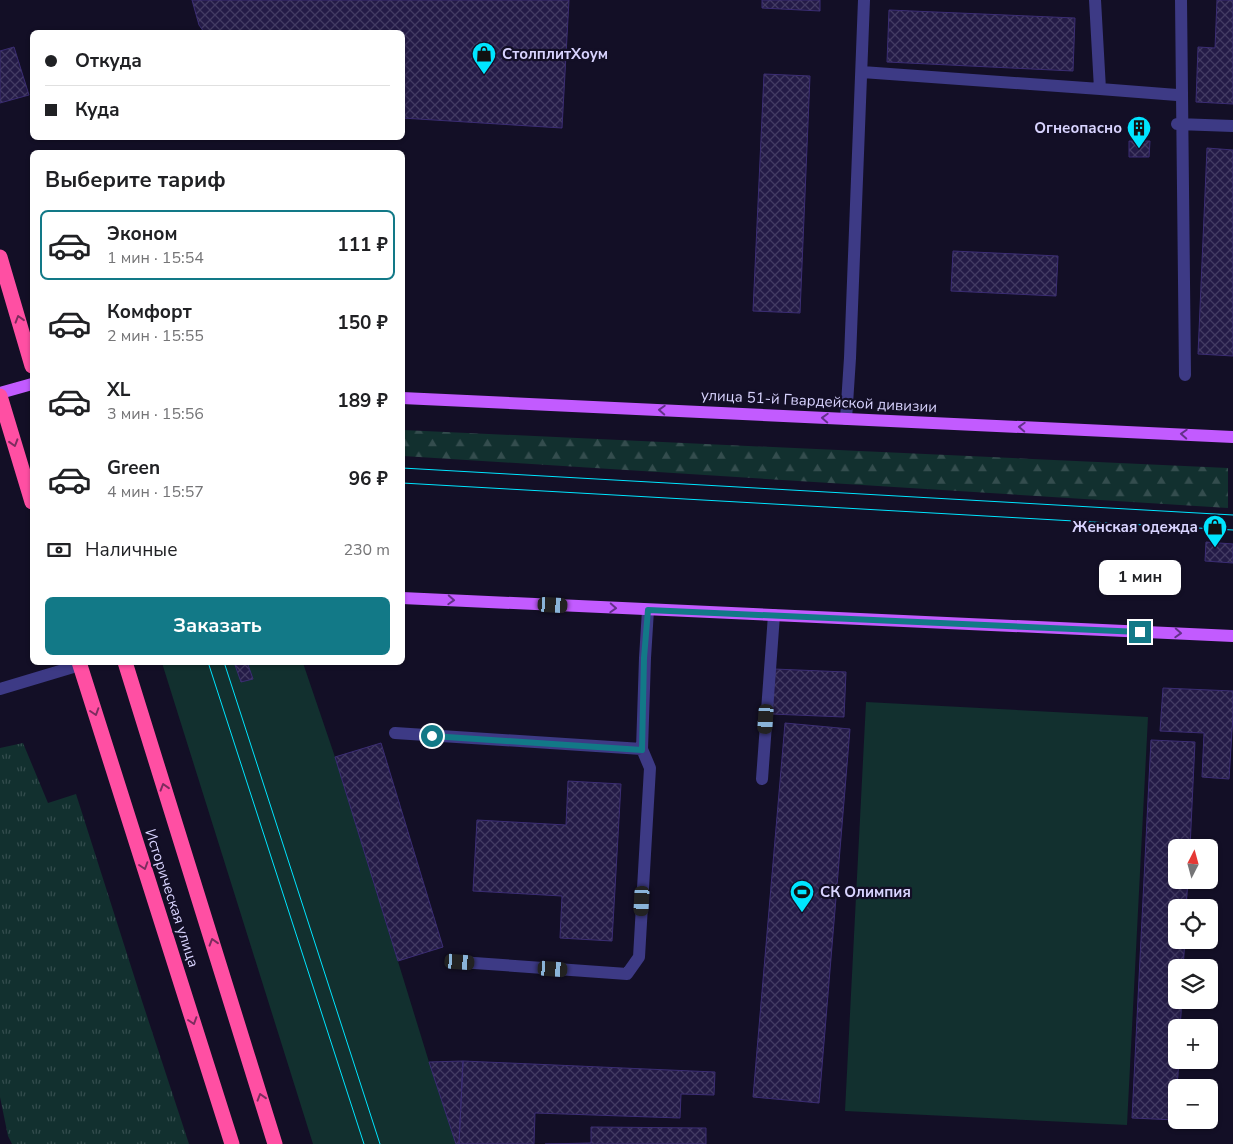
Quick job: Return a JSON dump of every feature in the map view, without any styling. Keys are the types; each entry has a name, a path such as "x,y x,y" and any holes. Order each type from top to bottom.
{"highway":[{"path":"0,257 30,359"},
{"path":"0,395 30,495"},
{"name":"Историческая улица","path":"80,665 232,1144"},
{"name":"Историческая улица","path":"126,665 276,1144"}],"main road":[{"path":"0,395 30,385"},
{"name":"улица 51-й Гвардейской дивизии","path":"405,398 1233,437"},
{"path":"405,598 1233,636"}],"lane":[{"path":"846,419 864,0"},
{"path":"1095,0 1100,88"},
{"path":"1181,0 1180,124 1185,375"},
{"path":"862,72 1177,94"},
{"path":"1180,124 1233,126"},
{"path":"460,962 627,974 639,958 650,768 642,750 644,658 648,610"},
{"path":"762,778 774,615"},
{"path":"0,689 77,665"},
{"path":"395,733 642,750"}],"green space":[{"path":"405,430 1228,468 1228,508 405,456"},
{"path":"163,665 304,665 335,757 456,1144 313,1144"},
{"path":"866,702 1148,717 1127,1125 845,1111"},
{"path":"23,743 48,803 76,794 189,1144 12,1144 8,1136 0,1097 0,748"}],"building":[{"name":"СтолплитХоум","path":"192,0 569,0 562,128 405,118 405,30 203,30 199,25"},
{"path":"762,0 820,0 820,11 762,8"},
{"path":"1217,0 1233,0 1233,104 1196,102 1198,47 1215,48"},
{"path":"889,10 1075,18 1073,71 887,62"},
{"path":"14,47 29,95 0,103 0,51"},
{"path":"764,74 810,76 800,313 753,311"},
{"name":"Огнеопасно","path":"1129,141 1150,141 1149,157 1129,157"},
{"path":"1207,148 1233,150 1233,356 1198,354"},
{"path":"953,251 1058,256 1056,296 951,291"},
{"path":"1206,542 1233,544 1233,563 1205,561"},
{"path":"235,665 248,665 253,679 241,682"},
{"path":"774,669 846,672 844,717 771,714"},
{"path":"1163,688 1233,691 1229,779 1202,777 1204,733 1160,731"},
{"name":"СК Олимпия","path":"785,723 850,729 819,1103 753,1097"},
{"path":"1151,740 1195,742 1190,839 1168,839 1168,889 1187,889 1187,899 1168,899 1168,949 1184,949 1184,959 1168,959 1168,1009 1181,1009 1181,1019 1168,1019 1168,1069 1178,1069 1178,1079 1168,1079 1168,1120 1132,1118"},
{"path":"381,743 443,947 398,961 335,757"},
{"path":"568,781 621,784 612,941 560,938 562,896 473,891 477,820 566,825"},
{"path":"463,1061 459,1144 456,1144 429,1062"},
{"path":"463,1061 715,1072 714,1095 681,1094 680,1118 535,1113 534,1144 459,1144"},
{"path":"591,1127 706,1128 706,1144 545,1144 591,1143"}],"tram line":[{"path":"405,468 1233,515"},
{"path":"405,483 1233,530"},
{"path":"209,665 364,1144"},
{"path":"225,665 380,1144"}],"place":[{"name":"СтолплитХоум","path":"484,75"},
{"name":"Огнеопасно","path":"1139,149"},
{"name":"Женская одежда","path":"1215,548"},
{"name":"СК Олимпия","path":"802,913"}],"route":[{"path":"432,736 642,750 644,658 648,610 1140,632"}]}
